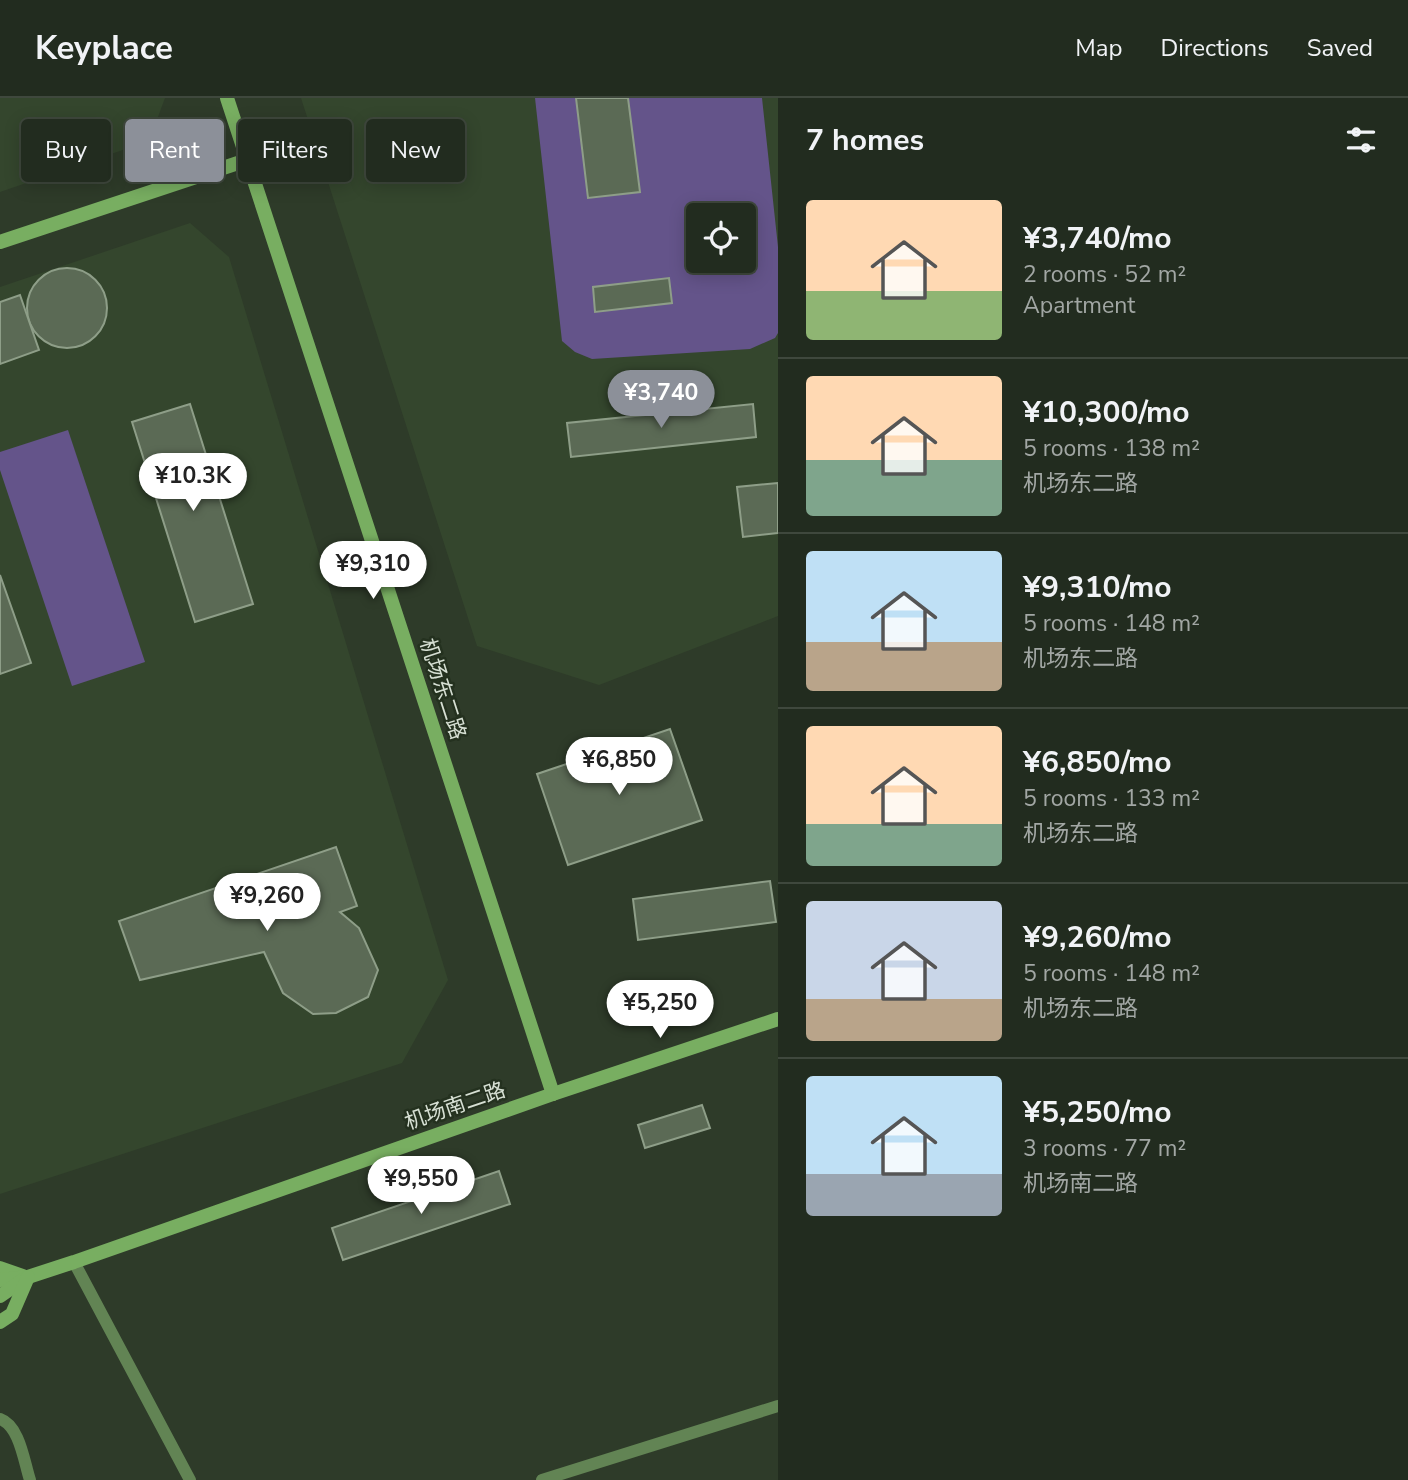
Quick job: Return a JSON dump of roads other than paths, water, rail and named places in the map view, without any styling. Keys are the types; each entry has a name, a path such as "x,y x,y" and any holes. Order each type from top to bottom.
{"street":[{"name":"机场东二路","path":"227,98 238,132"},
{"path":"0,242 238,163"},
{"name":"机场东二路","path":"254,182 553,1094"},
{"name":"机场南二路","path":"27,1277 553,1094 778,1019"},
{"path":"0,1268 27,1277"},
{"path":"0,1280 27,1277"},
{"path":"0,1296 27,1277"},
{"path":"0,1322 12,1314 27,1277"}],"lane":[{"path":"74,1262 190,1480"},
{"path":"542,1480 778,1406"},
{"path":"0,1419 14,1429 30,1480"}]}
